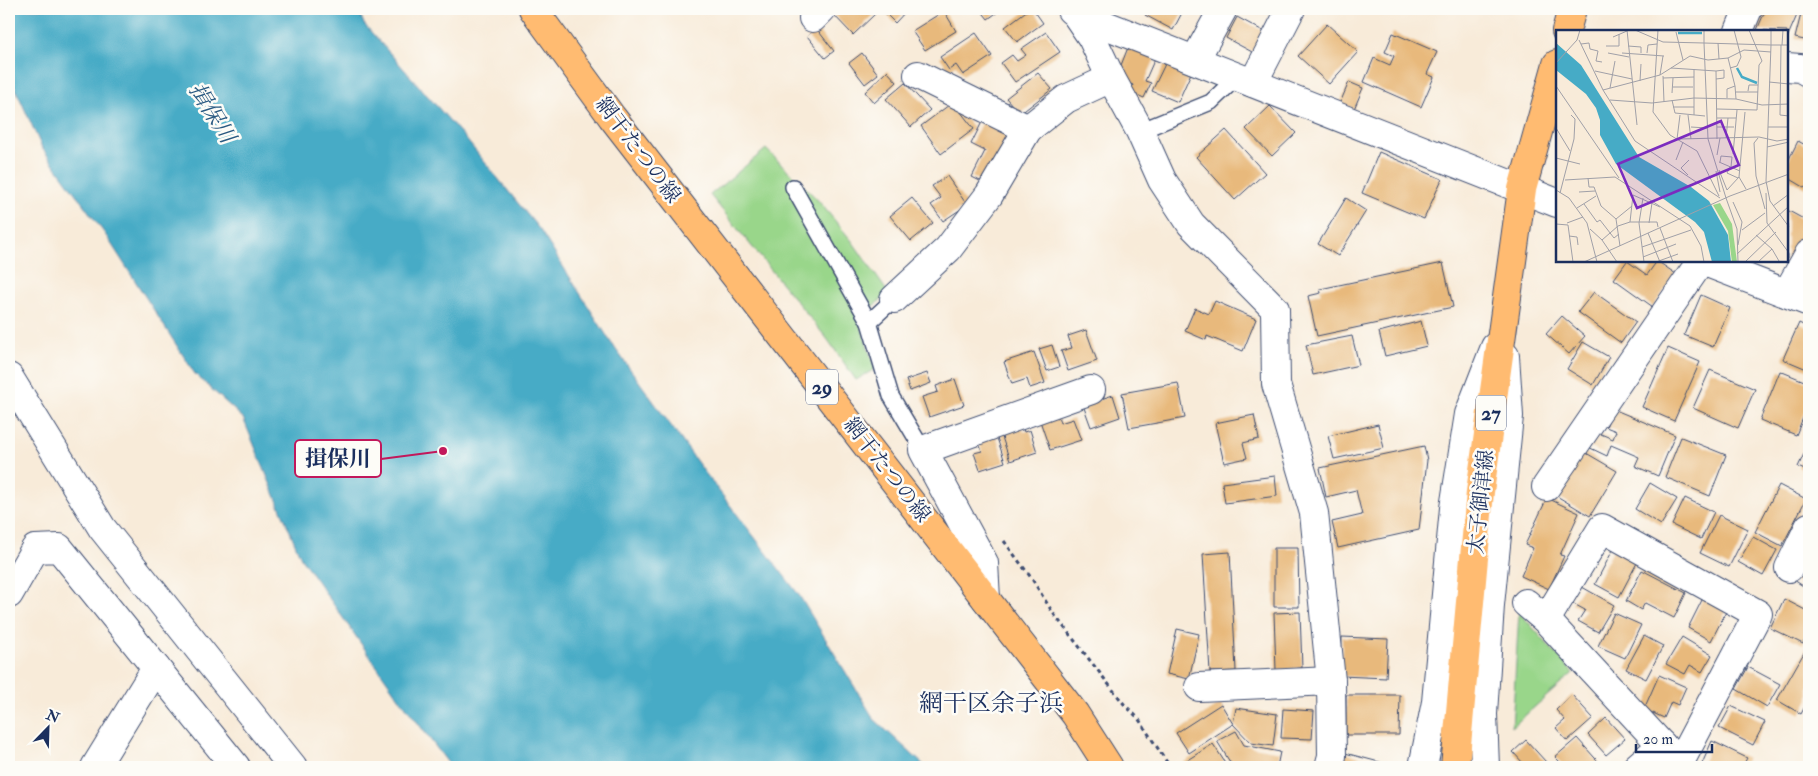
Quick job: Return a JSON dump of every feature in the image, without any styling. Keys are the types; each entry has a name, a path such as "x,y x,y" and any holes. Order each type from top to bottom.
{"main road":[{"name":"網干たつの線","path":"533,9 612,117 1075,714 1110,767"},
{"name":"太子御津線","path":"1455,767 1480,492 1522,189 1556,68"}],"street":[{"path":"1195,60 1223,9"},
{"path":"1246,80 1291,9"},
{"path":"1739,30 1748,9"},
{"path":"1073,11 1556,203"},
{"path":"1073,11 1092,38 1140,131 1162,180 1191,224 1275,309 1276,384 1314,513 1330,681 1332,756 1329,767"},
{"path":"1788,67 1800,68 1809,73"},
{"path":"918,75 1028,129"},
{"path":"894,299 948,249 989,195 1028,129 1066,99 1111,78"},
{"path":"1704,262 1798,298 1809,254"},
{"path":"1546,487 1700,262"},
{"path":"1423,767 1436,702 1454,508 1469,414 1503,324"},
{"path":"1485,767 1483,714 1489,615 1509,416 1503,324"},
{"path":"9,377 102,528 293,767"},
{"path":"986,598 984,563 923,450 1091,390"},
{"path":"1789,568 1809,527"},
{"path":"1546,620 1602,528 1758,614 1674,759 1637,767"},
{"path":"9,594 35,549 59,548 236,767"},
{"path":"1526,603 1546,620 1674,759"},
{"path":"95,767 156,668"},
{"path":"1199,686 1330,681"}],"lane":[{"path":"1140,131 1211,102 1246,80"},
{"path":"793,187 869,322 892,396 923,450"},
{"path":"869,322 894,299"}],"path":[{"path":"1004,540 1032,579 1053,613 1124,704 1138,718 1170,767"}],"green space":[{"path":"766,149 816,198 852,241 889,294 858,317 875,369 856,380 828,340 710,195"},
{"path":"1519,612 1573,673 1512,727"}],"water":[{"path":"9,9 358,9 364,24 465,138 540,230 612,344 703,470 799,595 874,719 926,767 451,767 399,698 301,558 243,418 195,374 105,234 42,148 9,74"}],"building":[{"path":"835,9 870,9 875,14 853,35 831,12"},
{"path":"881,9 908,9 895,23"},
{"path":"980,9 1002,9 988,19"},
{"path":"1029,9 1033,9 1043,23 1017,42 1005,27"},
{"path":"1148,9 1184,9 1173,30 1145,15"},
{"path":"1766,9 1787,9 1798,13 1788,36 1788,30 1757,30"},
{"path":"1802,10 1809,12 1809,41 1795,38"},
{"path":"944,11 956,31 925,50 912,31"},
{"path":"1237,17 1265,32 1254,53 1226,38"},
{"path":"1327,24 1358,52 1329,84 1298,56"},
{"path":"816,28 834,51 825,58 807,36"},
{"path":"1046,32 1060,52 1015,82 1001,63 1012,55 1017,61 1026,55 1021,49"},
{"path":"976,33 992,56 963,75 956,65 949,70 940,57"},
{"path":"1393,33 1437,52 1427,74 1434,77 1421,107 1364,82 1374,58 1390,65 1394,56 1385,52"},
{"path":"1129,45 1156,56 1145,81 1151,83 1144,98 1130,92 1133,85 1116,78"},
{"path":"862,53 878,74 865,84 849,63"},
{"path":"1166,62 1191,73 1178,102 1152,91"},
{"path":"887,71 897,82 874,103 865,92"},
{"path":"1038,73 1052,89 1020,114 1006,98"},
{"path":"1349,82 1363,88 1354,109 1340,103"},
{"path":"905,83 930,110 911,127 886,99"},
{"path":"953,102 974,129 941,154 921,126"},
{"path":"1270,106 1296,133 1272,156 1246,129"},
{"path":"984,118 1014,132 988,185 972,177 985,151 971,144"},
{"path":"1226,130 1265,173 1235,200 1196,157"},
{"path":"1798,141 1809,147 1809,190 1788,178 1788,161"},
{"path":"1379,152 1442,179 1424,219 1362,193"},
{"path":"947,176 967,205 943,221 931,205 941,198 932,186"},
{"path":"912,198 933,223 911,241 890,216"},
{"path":"1346,198 1366,211 1338,256 1318,244"},
{"path":"1788,211 1809,222 1809,239 1794,267 1786,262 1788,262"},
{"path":"1626,262 1647,275 1656,262 1676,274 1653,307 1614,279"},
{"path":"1443,263 1453,307 1317,336 1308,296 1321,293 1320,289"},
{"path":"1594,292 1636,322 1621,343 1578,312"},
{"path":"1701,295 1730,308 1713,347 1684,335"},
{"path":"1215,301 1256,319 1243,351 1207,336 1206,340 1185,331 1195,308 1209,314"},
{"path":"1562,316 1585,336 1569,354 1546,334"},
{"path":"1421,321 1427,346 1385,356 1379,332"},
{"path":"1799,323 1809,328 1809,370 1783,359"},
{"path":"1086,330 1097,361 1068,371 1061,351 1072,348 1068,336"},
{"path":"1352,336 1359,365 1313,375 1306,345"},
{"path":"1583,342 1609,357 1593,385 1567,369"},
{"path":"1052,345 1059,367 1047,371 1039,349"},
{"path":"1668,348 1700,362 1674,421 1642,407"},
{"path":"1034,352 1045,383 1030,388 1027,379 1012,384 1004,362"},
{"path":"1710,370 1755,389 1738,428 1693,408"},
{"path":"1780,371 1809,383 1809,403 1796,435 1760,420"},
{"path":"927,373 931,383 910,391 906,380"},
{"path":"955,379 964,405 929,417 922,397 938,392 936,386"},
{"path":"1178,383 1185,418 1129,428 1122,393"},
{"path":"1113,395 1120,417 1091,427 1083,405"},
{"path":"1613,409 1675,435 1658,476 1635,466 1639,457 1611,445 1607,456 1584,445 1591,430 1613,439 1616,431 1606,427"},
{"path":"1057,412 1060,423 1073,419 1081,440 1050,450 1039,418"},
{"path":"1254,415 1259,439 1243,443 1247,458 1224,463 1215,423"},
{"path":"1021,424 1024,432 1030,430 1037,452 1010,461 1000,431"},
{"path":"1378,424 1384,448 1334,459 1328,436"},
{"path":"996,435 1005,462 980,470 974,453 982,451 978,441"},
{"path":"1681,437 1726,455 1710,496 1665,477"},
{"path":"1809,443 1809,472 1798,467"},
{"path":"1424,446 1427,460 1419,530 1338,548 1332,522 1362,515 1356,490 1326,497 1320,468"},
{"path":"1581,450 1617,471 1590,516 1555,495"},
{"path":"1275,476 1277,496 1225,503 1222,483"},
{"path":"1650,483 1677,499 1661,525 1635,509"},
{"path":"1779,485 1806,499 1782,546 1755,532"},
{"path":"1547,498 1579,513 1560,555 1564,556 1549,589 1521,576 1533,548 1525,545"},
{"path":"1685,498 1714,512 1701,539 1672,525"},
{"path":"1719,515 1748,529 1729,567 1700,553"},
{"path":"1753,537 1777,550 1763,576 1738,562"},
{"path":"1274,548 1298,548 1299,607 1274,607"},
{"path":"1614,548 1638,561 1619,597 1595,584"},
{"path":"1230,552 1236,671 1210,672 1203,554"},
{"path":"1805,561 1809,564 1809,590 1794,580"},
{"path":"1642,570 1686,593 1674,618 1645,603 1641,610 1626,601"},
{"path":"1582,587 1614,605 1598,632 1578,621 1585,610 1572,603"},
{"path":"1704,596 1728,608 1711,641 1688,628"},
{"path":"1784,599 1809,612 1809,631 1803,644 1770,628"},
{"path":"1300,612 1302,668 1276,670 1274,613"},
{"path":"1614,613 1641,625 1625,658 1598,646"},
{"path":"1177,629 1199,634 1189,679 1167,674"},
{"path":"1644,636 1663,646 1646,679 1626,669"},
{"path":"1342,637 1388,639 1386,678 1341,676"},
{"path":"1682,637 1712,655 1702,672 1690,665 1685,674 1666,664"},
{"path":"1809,644 1809,699 1801,714 1777,700"},
{"path":"1748,667 1780,684 1767,707 1736,689"},
{"path":"1659,675 1686,687 1678,705 1671,702 1664,718 1644,709"},
{"path":"1346,695 1400,695 1399,735 1346,735"},
{"path":"1572,695 1593,718 1567,741 1556,728 1565,720 1556,710"},
{"path":"1221,704 1233,724 1189,753 1176,733"},
{"path":"1731,706 1765,722 1753,745 1719,728"},
{"path":"1236,708 1277,714 1273,746 1251,743 1233,724"},
{"path":"1283,709 1314,711 1312,739 1281,738"},
{"path":"1606,718 1625,739 1606,755 1588,735"},
{"path":"1236,731 1244,745 1280,752 1277,767 1233,767 1217,741"},
{"path":"1577,738 1603,767 1565,767 1555,757"},
{"path":"1526,740 1546,762 1540,767 1518,767 1523,763 1513,752"},
{"path":"1712,741 1747,758 1742,767 1701,766"},
{"path":"1213,744 1228,767 1188,767 1184,762"},
{"path":"1345,753 1398,767 1341,767"}],"place":[{"name":"揖保川","path":"443,451"}],"district":[{"name":"網干区余子浜","path":"991,703"}]}
